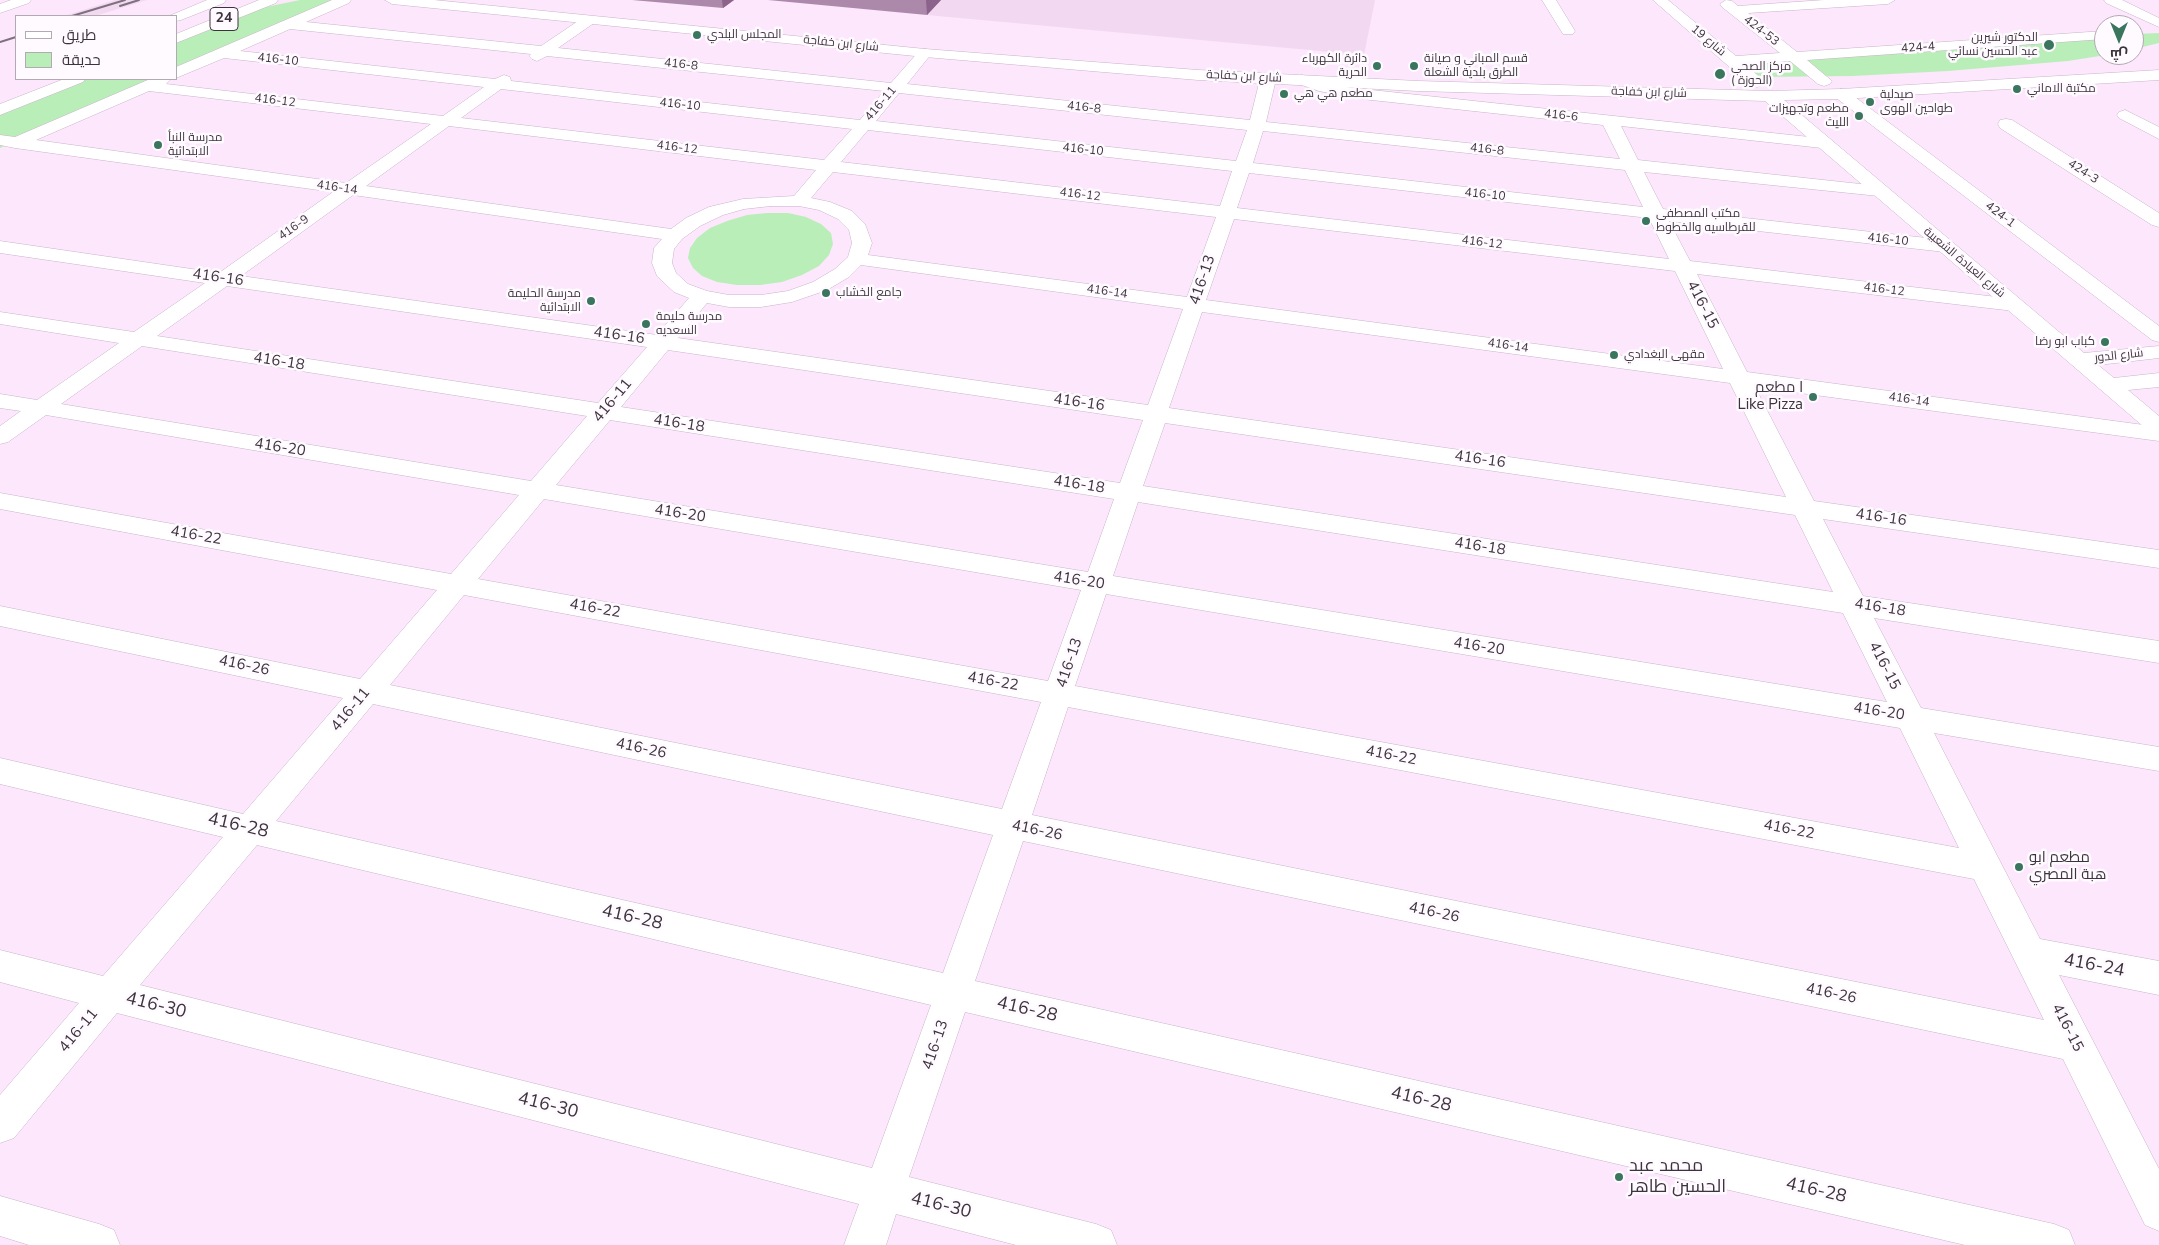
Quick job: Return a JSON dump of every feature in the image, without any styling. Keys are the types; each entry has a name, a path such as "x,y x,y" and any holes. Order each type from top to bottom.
{"street":[{"path":"0,9 24,0"},
{"name":"24","path":"178,16 219,0"},
{"path":"178,72 344,0"},
{"name":"شارع ابن خفاجة","path":"392,0 925,52 1198,75 1268,79 1301,74"},
{"path":"1549,0 1568,31"},
{"name":"شارع 19","path":"1660,0 1763,89"},
{"name":"424-53","path":"1722,0 1824,81"},
{"path":"1734,10 1888,0"},
{"path":"2111,0 2159,23"},
{"name":"24","path":"178,37 252,8 276,1"},
{"name":"416-9","path":"0,437 588,20"},
{"name":"416-8","path":"288,24 1879,191"},
{"path":"2144,32 2159,31"},
{"name":"424-4","path":"1732,61 2094,36"},
{"name":"شارع ابن خفاجة","path":"1054,49 1301,74 1498,89 1763,89 1841,94 2159,75"},
{"name":"416-11","path":"799,202 925,52"},
{"name":"416-10","path":"221,53 1944,246"},
{"name":"شارع ابن خفاجة","path":"1763,89 1824,81 2075,65"},
{"name":"416-6","path":"1301,74 1325,88 1353,93 1610,122 1822,143"},
{"name":"416-13","path":"865,1245 1243,168 1257,126 1268,79"},
{"path":"0,110 75,80"},
{"path":"5,144 161,80"},
{"name":"416-12","path":"146,86 2014,305"},
{"name":"شارع العيادة الشعبية","path":"1763,89 1822,143 2159,428"},
{"name":"424-1","path":"1841,94 2159,336"},
{"path":"2125,115 2159,134"},
{"name":"416-15","path":"1610,122 2159,1211"},
{"name":"424-3","path":"2006,124 2159,221"},
{"name":"416-14","path":"5,144 349,189 675,235"},
{"path":"799,202 824,206 845,216 858,228 862,243 857,259 842,273 820,286 792,296 761,301 730,301 702,296 681,288 667,276 662,263 664,248 675,235 692,222 716,211 743,204 799,202"},
{"name":"416-16","path":"0,247 2159,559"},
{"name":"416-14","path":"857,259 2159,434"},
{"name":"416-11","path":"0,1124 702,296"},
{"name":"416-18","path":"0,318 2159,652"},
{"name":"شارع الدور","path":"2078,360 2159,352"},
{"name":"شارع الدور","path":"2108,385 2159,380"},
{"name":"416-20","path":"0,401 2159,760"},
{"name":"416-22","path":"0,501 1059,694 1985,867"},
{"name":"416-26","path":"0,616 2075,1044"},
{"name":"416-28","path":"0,771 954,993 2054,1245"},
{"name":"416-24","path":"2029,953 2159,978"},
{"name":"416-30","path":"0,966 1096,1245"},
{"path":"0,1216 100,1245"}],"shaded area":[{"path":"115,0 147,0 98,15 67,15"},
{"path":"941,0 1375,0 1364,55 927,15"}],"green space":[{"path":"300,0 340,0 178,69 178,41 256,9"},
{"path":"2159,33 2159,43 2144,47 2144,34"},
{"path":"2094,38 2094,57 2068,61 1948,71 1853,76 1756,77 1738,63"},
{"path":"84,80 155,80 0,148 0,114"},
{"path":"788,213 806,217 821,224 831,233 833,244 829,255 819,266 802,275 782,282 760,285 737,285 717,282 702,276 693,268 688,258 690,248 697,238 710,228 747,215"}],"railway":[{"path":"75,15 125,0"},
{"path":"120,6 139,0"},
{"path":"0,42 15,37"}],"place":[{"name":"المجلس البلدي","path":"697,35"},
{"name":"الدكتور شيرين عبد الحسين نسائي","path":"2049,45"},
{"name":"دائرة الكهرباء الحرية","path":"1377,66"},
{"name":"قسم المباني و صيانة الطرق بلدية الشعلة","path":"1414,66"},
{"name":"مركز الصحي ( الحوزة)","path":"1720,74"},
{"name":"مكتبة الاماني","path":"2017,89"},
{"name":"مطعم هي هي","path":"1284,94"},
{"name":"صيدلية طواحين الهوى","path":"1870,102"},
{"name":"مطعم وتجهيزات الليث","path":"1859,116"},
{"name":"مدرسة النبأ الابتدائية","path":"158,145"},
{"name":"مكتب المصطفى للقرطاسيه والخطوط","path":"1646,221"},
{"name":"جامع الخشاب","path":"826,293"},
{"name":"مدرسة الحليمة الابتدائية","path":"591,301"},
{"name":"مدرسة حليمة السعديه","path":"646,324"},
{"name":"كباب ابو رضا","path":"2105,342"},
{"name":"مقهى البغدادي","path":"1614,355"},
{"name":"مطعم I Like Pizza","path":"1813,397"},
{"name":"مطعم ابو هبة المصري","path":"2019,867"},
{"name":"محمد عبد الحسين طاهر","path":"1619,1177"}]}
